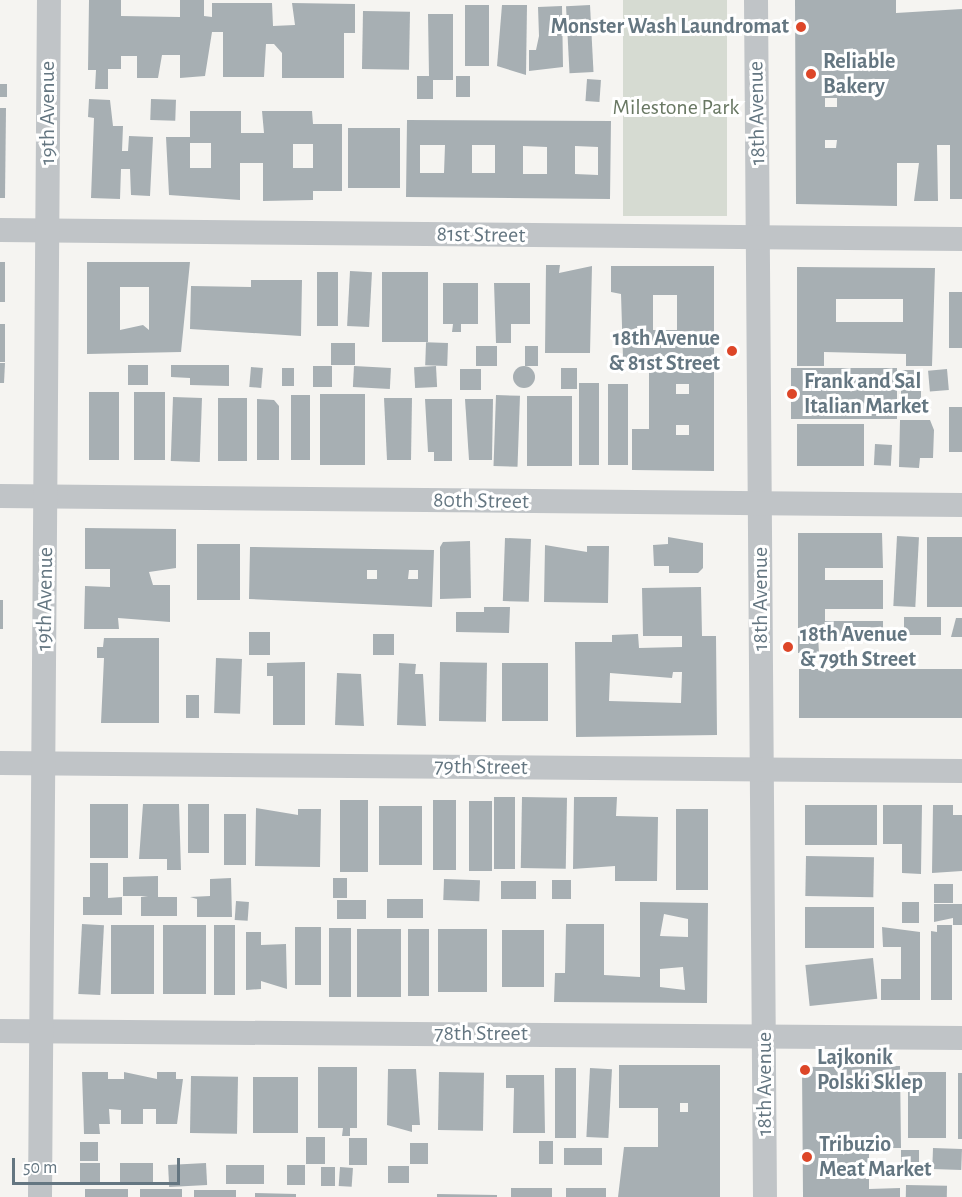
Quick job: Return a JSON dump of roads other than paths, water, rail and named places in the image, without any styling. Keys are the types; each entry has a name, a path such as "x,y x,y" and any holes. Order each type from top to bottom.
{"street":[{"name":"19th Avenue","path":"40,1197 49,0"},
{"name":"18th Avenue","path":"756,0 765,1197"},
{"name":"81st Street","path":"0,230 962,239"},
{"name":"80th Street","path":"0,496 962,505"},
{"name":"79th Street","path":"0,763 962,771"},
{"name":"78th Street","path":"0,1031 962,1038"}],"place":[{"name":"Monster Wash Laundromat","path":"801,27"},
{"name":"Reliable Bakery","path":"811,74"},
{"name":"18th Avenue & 81st Street","path":"732,351"},
{"name":"Frank and Sal Italian Market","path":"792,394"},
{"name":"18th Avenue & 79th Street","path":"788,647"},
{"name":"Lajkonik Polski Sklep","path":"805,1070"},
{"name":"Tribuzio Meat Market","path":"807,1157"}],"park label":[{"name":"Milestone Park","path":"676,108"}]}
